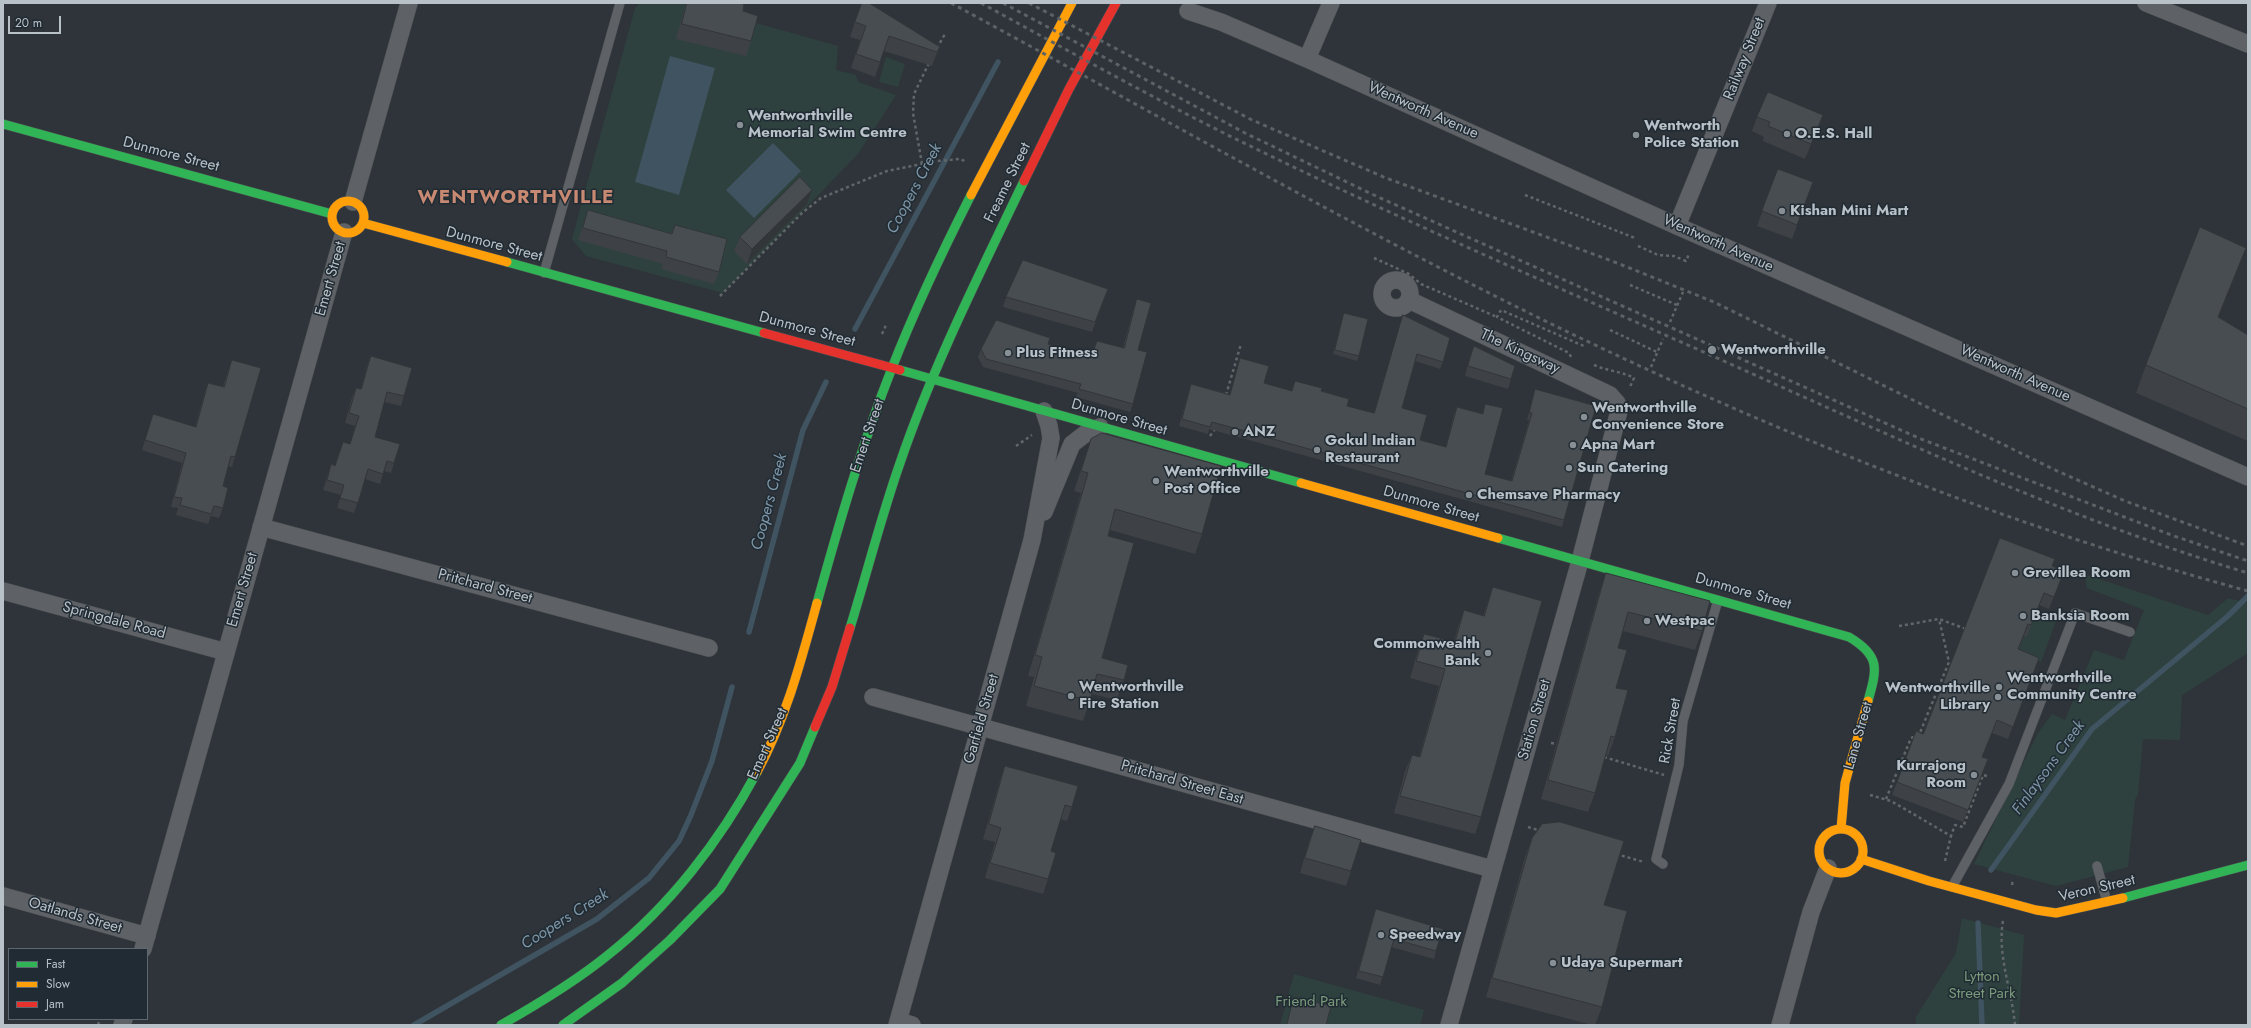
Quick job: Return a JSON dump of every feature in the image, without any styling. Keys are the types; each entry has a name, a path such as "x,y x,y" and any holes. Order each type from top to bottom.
{"main road":[{"name":"Freame Street","path":"892,368 948,238 1072,3"},
{"name":"Freame Street","path":"932,380 956,323 1069,89 1116,3"},
{"name":"Dunmore Street","path":"3,124 332,214"},
{"path":"342,202 353,202 358,204 364,212 363,223 357,231 344,232 334,224 332,214 334,209 342,202"},
{"name":"Dunmore Street","path":"363,223 892,368 1580,561 1849,637 1865,646"},
{"name":"Emert Street","path":"501,1025 556,994 605,958 653,914 692,870 730,821 775,736 804,652 862,452 892,368"},
{"path":"563,1025 622,983 670,940 720,889 800,763 832,687 900,463 932,380"},
{"name":"Lane Street","path":"1841,829 1845,783 1876,674 1873,658 1865,646"},
{"path":"1841,829 1854,834 1860,841 1862,850 1861,859 1856,866 1848,871 1839,872 1828,868 1819,854 1822,840 1827,833 1841,829"},
{"name":"Veron Street","path":"1861,859 1952,887 2036,910 2056,913 2107,902 2248,865"}],"street":[{"path":"353,202 410,3"},
{"path":"1307,59 1331,3"},
{"name":"Railway Street","path":"1677,226 1768,3"},
{"path":"2146,3 2248,44"},
{"name":"Wentworth Avenue","path":"1188,11 1221,22 1307,59 1677,226 2248,478"},
{"name":"Emert Street","path":"145,942 344,232"},
{"name":"The Kingsway","path":"1409,300 1610,395 1617,403 1619,416"},
{"name":"Garfield Street","path":"902,1024 980,727 1032,540 1051,438 1044,411"},
{"name":"Station Street","path":"1449,1025 1580,561 1619,416"},
{"path":"1032,540 1072,444 1085,434 1100,427"},
{"name":"Pritchard Street","path":"261,527 709,648"},
{"name":"Springdale Road","path":"3,591 226,652"},
{"name":"Pritchard Street East","path":"873,697 1492,869"},
{"path":"1780,1025 1811,912 1828,868"},
{"name":"Oatlands Street","path":"3,896 145,942"}],"lane":[{"path":"544,273 620,3"},
{"name":"Rick Street","path":"1663,864 1656,859 1676,778 1683,721 1718,600"},
{"path":"1952,887 2009,784 2075,613 2130,632"},
{"path":"2097,866 2107,902"}],"path":[{"path":"930,46 936,49 945,34"},
{"path":"922,164 913,113 914,94 930,61"},
{"path":"720,296 802,213 820,198 887,171 937,161 960,159"},
{"path":"1525,195 1635,238"},
{"path":"1638,246 1658,255 1674,256 1686,261 1689,254"},
{"path":"1374,258 1409,274 1421,284 1497,317"},
{"path":"1630,285 1677,305"},
{"path":"1670,322 1683,292"},
{"path":"1501,310 1586,347"},
{"path":"1610,330 1657,352"},
{"path":"1651,367 1663,339"},
{"path":"1224,403 1241,344"},
{"path":"1594,365 1607,371 1624,373 1634,378 1630,387"},
{"path":"1210,436 1218,425"},
{"path":"1016,446 1032,436"},
{"path":"1899,626 1939,619 1969,630"},
{"path":"1886,800 1911,738 1920,735 1949,662 1939,619"},
{"path":"1551,742 1559,745"},
{"path":"1603,757 1676,778"},
{"path":"1945,860 1955,825 1963,827 1983,775 1987,776"},
{"path":"1870,795 1886,800 1951,836"},
{"path":"1528,827 1545,833"},
{"path":"1612,853 1650,864"},
{"path":"2003,923 2002,932 2004,962 2015,1025"}],"green space":[{"name":"Wentworthville Memorial Swim Centre","path":"640,3 685,3 838,46 836,70 856,75 858,82 896,95 858,154 723,293 586,256 572,239 635,8"},
{"path":"886,57 905,64 898,87 879,82"},
{"path":"2084,574 2208,615 2228,598 2248,603 2248,653 2182,695 2180,740 2143,739 2138,794 2135,800 2128,867 2056,886 1974,864 2038,733 2052,714 2065,720 2094,650 2124,660 2144,610 2087,588"},
{"path":"2037,610 2054,617 2056,621 2041,662 2017,653 2024,636 2027,637"},
{"name":"Lytton Street Park","path":"1962,918 2024,935 2019,1025 1916,1025 1916,1017 1956,953"},
{"name":"Friend Park","path":"1294,974 1424,1010 1420,1025 1280,1025"}],"water":[{"path":"670,56 715,68 679,195 635,182"},
{"path":"773,143 801,171 754,218 726,190"}],"building":[{"path":"687,3 744,4 743,11 758,16 751,41 682,24"},
{"path":"862,3 869,3 940,47 937,52 889,36 880,62 856,54 866,26 855,22"},
{"path":"1768,92 1823,115 1811,144 1768,126 1770,122 1757,117"},
{"name":"Kishan Mini Mart","path":"1778,169 1813,182 1797,225 1762,211"},
{"path":"800,177 812,190 752,249 740,237"},
{"path":"588,210 672,234 675,225 727,239 719,272 666,257 667,251 583,228"},
{"path":"2200,227 2246,248 2218,317 2248,335 2248,409 2146,365"},
{"path":"1023,260 1108,289 1095,322 1006,297"},
{"path":"1137,299 1151,303 1138,350 1147,352 1133,404 1079,389 1081,384 986,359 981,349 996,320 1050,338 1048,344 1091,357 1097,341 1124,348"},
{"path":"1344,313 1368,319 1359,356 1335,350"},
{"path":"1403,315 1450,338 1443,362 1417,354 1402,408 1427,415 1420,440 1446,447 1457,407 1483,414 1485,404 1503,408 1485,474 1512,481 1532,413 1529,413 1535,389 1596,406 1564,520 1212,422 1210,427 1182,419 1191,384 1230,395 1240,358 1269,366 1264,383 1292,391 1295,381 1322,388 1321,391 1349,399 1347,406 1374,413"},
{"path":"1474,346 1515,366 1511,379 1468,366"},
{"path":"371,356 412,368 404,396 387,392 375,437 400,444 394,463 387,461 383,474 368,469 358,503 340,498 344,485 327,480 331,464 335,466 343,442 350,444 359,416 349,413 356,388 361,389"},
{"path":"232,360 261,368 235,457 231,456 223,486 228,488 223,508 214,506 211,514 180,505 182,498 174,497 186,453 145,440 153,414 196,427 208,383 224,387"},
{"path":"1102,433 1221,466 1202,534 1115,509 1108,536 1134,543 1102,658 1128,665 1124,680 1097,674 1090,701 1034,686 1042,657 1035,655 1088,473 1081,471 1091,439"},
{"path":"2000,538 2055,559 2052,566 2064,571 2054,597 2044,593 2031,625 2028,624 2018,649 2039,658 2013,727 1997,720 1982,757 1988,759 1968,810 1897,782 1916,731 1923,734"},
{"path":"1606,573 1710,601 1702,631 1628,612 1618,648 1627,650 1616,688 1628,690 1615,737 1611,736 1595,793 1548,780"},
{"path":"1493,587 1542,601 1481,817 1400,796 1412,755 1420,757 1445,669 1416,661 1424,634 1455,642 1464,610 1484,616"},
{"path":"1005,766 1078,786 1072,807 1065,805 1051,851 1056,853 1048,879 990,863 1001,828 989,824"},
{"path":"1560,822 1624,841 1604,905 1627,911 1602,1007 1492,978 1532,838 1542,824"},
{"path":"1315,826 1361,840 1351,871 1305,858"},
{"path":"1376,909 1443,929 1436,951 1394,939 1383,977 1359,971"},
{"path":"1294,997 1331,1006 1326,1025 1287,1025"}],"waterway":[{"name":"Coopers Creek","path":"855,329 998,62"},
{"name":"Coopers Creek","path":"749,632 803,430 826,382"},
{"name":"Finlaysons Creek","path":"1991,870 2092,729 2228,616 2248,596"},
{"name":"Coopers Creek","path":"414,1025 597,919 649,878 679,841 691,815 712,761 732,687"},
{"name":"Finlaysons Creek","path":"1978,923 1982,1025"}],"railway":[{"path":"951,3 1293,191 1431,264 1591,343 1682,385 1774,426 1867,464 1961,499 2056,533 2248,591"},
{"path":"981,3 1179,110 1363,200 1913,446 1979,474 2112,527 2248,573"},
{"path":"1003,3 1245,133 1378,197 1921,439 2174,536 2248,561"},
{"path":"1029,3 1252,120 1386,178 1612,261 1714,302 2053,469 2125,501 2248,546"}],"traffic: fast":[{"path":"3,124 332,214"},
{"path":"850,628 900,463 927,391 974,285 1024,181"},
{"path":"817,603 852,484 881,397 919,302 971,195"},
{"path":"507,262 764,333"},
{"path":"900,370 1301,483"},
{"path":"1498,538 1849,637 1867,651 1874,664 1873,680 1868,701"},
{"path":"563,1025 622,983 670,940 720,889 800,763 815,727"},
{"path":"501,1025 542,1001 583,974 608,955 652,916 692,871 710,848 727,823 757,772"},
{"path":"2123,898 2248,865"}],"traffic: slow":[{"path":"971,195 1072,3"},
{"path":"345,201 351,201 361,208 364,217 363,223 357,230 351,233 345,233 335,226 332,220 332,214 339,204 345,201"},
{"path":"363,223 507,262"},
{"path":"1301,483 1498,538"},
{"path":"757,772 785,711 799,668 817,603"},
{"path":"1841,829 1845,783 1868,701"},
{"path":"1841,829 1853,833 1859,839 1863,851 1859,863 1853,869 1841,873 1829,869 1823,863 1819,851 1823,839 1829,833 1841,829"},
{"path":"1861,859 1929,881 2036,910 2056,913 2123,898"}],"traffic: jam":[{"path":"1024,181 1069,89 1116,3"},
{"path":"764,333 900,370"},
{"path":"815,727 832,687 850,628"}],"place":[{"name":"Wentworthville Memorial Swim Centre","path":"740,125"},
{"name":"O.E.S. Hall","path":"1787,134"},
{"name":"Wentworth Police Station","path":"1636,135"},
{"name":"Kishan Mini Mart","path":"1782,211"},
{"name":"Wentworthville","path":"1712,350"},
{"name":"Plus Fitness","path":"1008,353"},
{"name":"Wentworthville Convenience Store","path":"1584,417"},
{"name":"ANZ","path":"1235,432"},
{"name":"Apna Mart","path":"1573,445"},
{"name":"Gokul Indian Restaurant","path":"1317,450"},
{"name":"Sun Catering","path":"1569,468"},
{"name":"Wentworthville Post Office","path":"1156,481"},
{"name":"Chemsave Pharmacy","path":"1469,495"},
{"name":"Grevillea Room","path":"2015,573"},
{"name":"Banksia Room","path":"2023,616"},
{"name":"Westpac","path":"1647,621"},
{"name":"Commonwealth Bank","path":"1488,653"},
{"name":"Wentworthville Community Centre","path":"1999,687"},
{"name":"Wentworthville Fire Station","path":"1071,696"},
{"name":"Wentworthville Library","path":"1998,697"},
{"name":"Kurrajong Room","path":"1974,775"},
{"name":"Speedway","path":"1381,935"},
{"name":"Udaya Supermart","path":"1553,963"}],"district":[{"name":"WENTWORTHVILLE","path":"516,198"}]}
